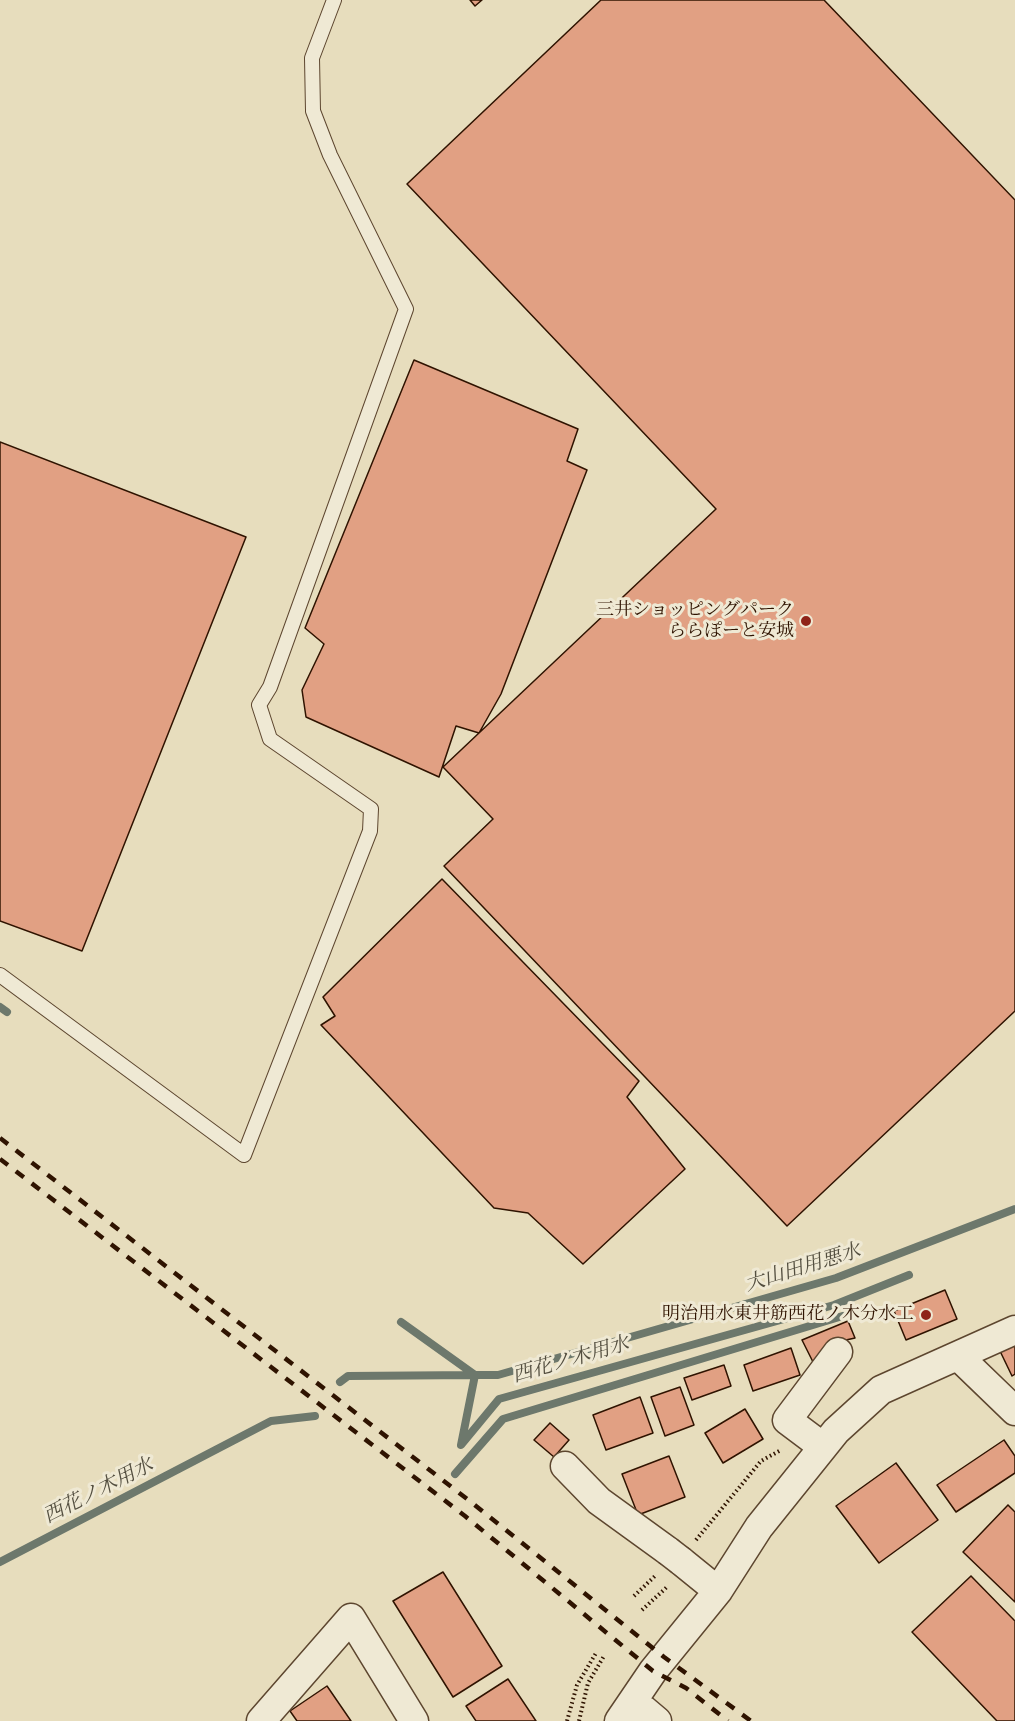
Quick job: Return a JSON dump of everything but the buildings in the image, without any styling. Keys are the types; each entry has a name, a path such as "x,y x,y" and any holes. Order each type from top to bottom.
{"street":[{"path":"619,1721 653,1671 718,1591 759,1527 836,1431 881,1390 1015,1330"},
{"path":"823,1447 787,1420 838,1352"},
{"path":"958,1356 1015,1411"},
{"path":"565,1466 599,1501 673,1566 718,1591"},
{"path":"261,1721 351,1618 414,1721"},
{"path":"636,1721 644,1710 657,1721"}],"lane":[{"path":"0,975 244,1155 370,831 371,809 270,739 259,705 270,687 406,309 330,155 314,111 312,57 334,0"}],"path":[{"path":"642,1610 673,1566"},
{"path":"567,1721 577,1685 596,1653"},
{"path":"579,1721 588,1683 604,1656"}],"waterway":[{"path":"0,1007 7,1012"},
{"name":"大山田用悪水","path":"401,1322 475,1375 498,1375 836,1278 1015,1209"},
{"name":"西花ノ木用水","path":"340,1382 348,1376 475,1375 461,1445 499,1399 834,1305 909,1275"},
{"path":"455,1474 503,1419 869,1308"},
{"name":"西花ノ木用水","path":"0,1562 271,1421 315,1416"}],"railway":[{"path":"0,1138 471,1502 664,1657 751,1721"},
{"path":"0,1159 465,1516 653,1671 686,1688 728,1721"}],"place":[{"name":"三井ショッピングパーク ららぽーと安城","path":"806,621"},
{"name":"明治用水東井筋西花ノ木分水工","path":"926,1315"}]}
